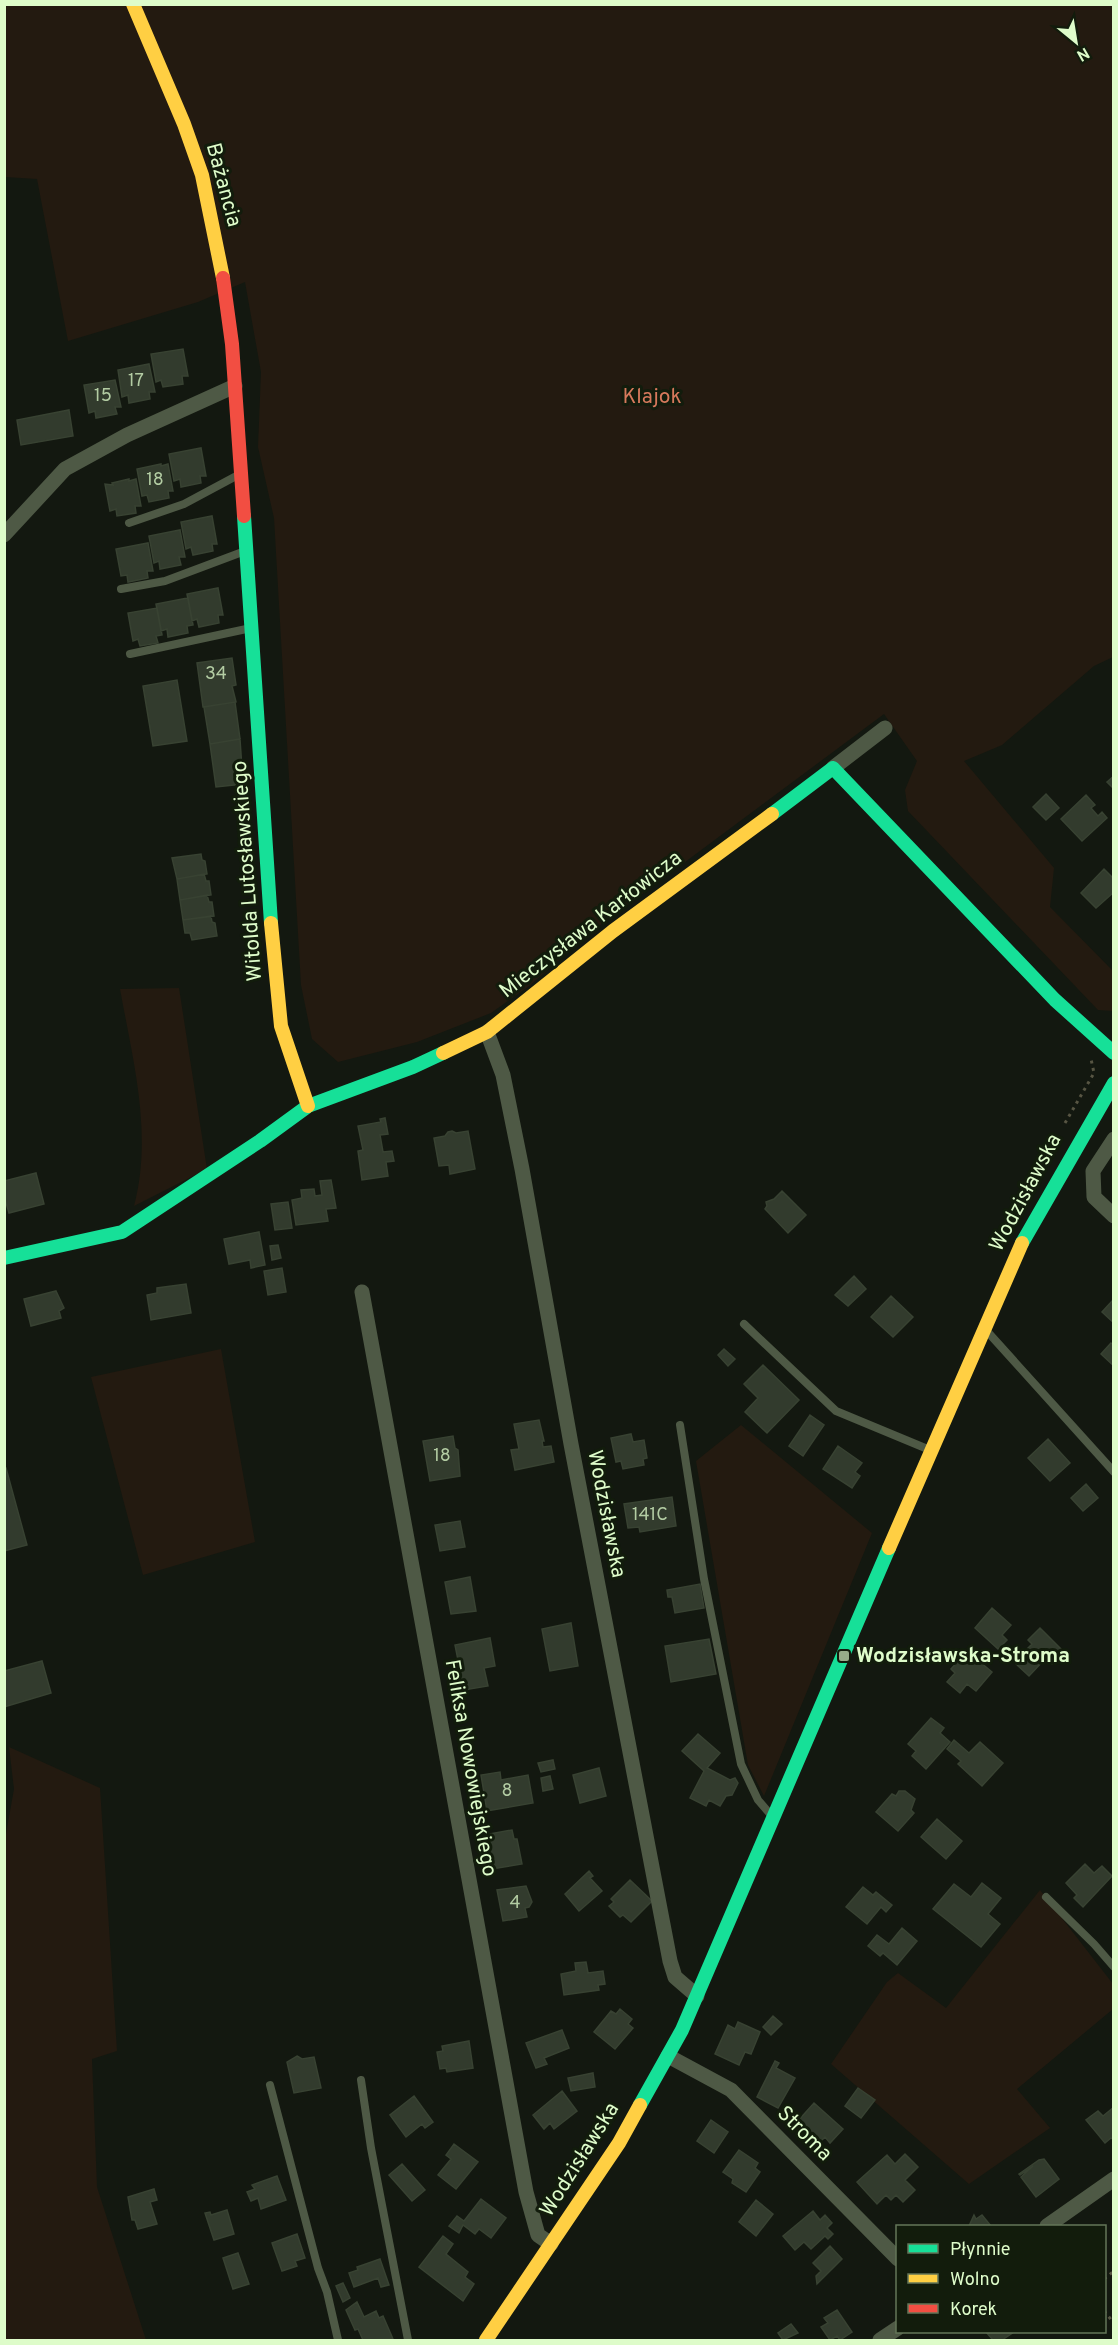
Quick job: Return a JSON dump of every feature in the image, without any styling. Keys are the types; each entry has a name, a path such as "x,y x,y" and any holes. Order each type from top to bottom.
{"street":[{"name":"Bażancia","path":"133,4 184,124 202,175 226,290 235,386"},
{"name":"Witolda Lutosławskiego","path":"235,386 271,925 281,1026 308,1106"},
{"path":"4,535 65,469 127,435 235,386"},
{"path":"885,728 833,768 1056,1000 1113,1053"},
{"name":"Mieczysława Karłowicza","path":"4,1258 122,1232 260,1141 308,1106 413,1067 487,1032 613,931 833,768"},
{"name":"Wodzisławska","path":"487,1032 503,1075 522,1169 571,1444 670,1961 675,1977 697,1996"},
{"name":"Wodzisławska","path":"486,2340 618,2142 682,2030 1016,1252 1113,1083"},
{"path":"1113,1139 1093,1171 1094,1197 1113,1216"},
{"name":"Feliksa Nowowiejskiego","path":"362,1292 526,2192 538,2235 551,2244"},
{"name":"Stroma","path":"668,2056 731,2090 896,2258"},
{"path":"1048,2225 1113,2179"},
{"path":"880,2340 896,2329"}],"lane":[{"path":"129,523 184,504 241,473"},
{"path":"121,589 165,581 247,551"},
{"path":"130,654 252,628"},
{"path":"744,1324 836,1411 932,1450"},
{"path":"984,1328 1113,1472"},
{"path":"680,1425 704,1579 741,1764 758,1800 774,1818"},
{"path":"1046,1897 1094,1944 1113,1967"},
{"path":"361,2080 371,2148 408,2340"},
{"path":"270,2085 338,2340"}],"green space":[{"name":"Klajok","path":"5,5 1113,5 1113,657 1094,666 1002,745 964,761 1054,868 1050,907 1113,971 1113,1011 1098,1010 908,811 905,790 917,761 884,714 595,929 529,986 491,1013 417,1042 338,1062 312,1039 301,985 274,518 258,447 261,372 245,282 198,302 68,341 37,179 5,177"},
{"path":"179,988 207,1169 134,1206 142,1152 141,1125 135,1070 120,989"},
{"path":"221,1349 255,1542 143,1575 91,1377"},
{"path":"741,1425 872,1533 764,1796 748,1765 696,1461"},
{"path":"9,1747 100,1788 117,2051 92,2059 97,2187 146,2340 5,2340 4,1845 14,1789"},
{"path":"1040,1890 1113,1984 1113,2009 1017,2089 1050,2128 969,2184 831,2064 887,1982 898,1973 946,2008"}],"building":[{"path":"183,349 188,376 182,376 183,384 163,387 161,380 156,382 151,354"},
{"path":"149,364 155,392 149,392 150,399 129,403 128,395 122,397 118,370"},
{"path":"115,380 121,407 115,407 117,414 96,418 95,411 89,413 84,385"},
{"path":"69,410 73,436 21,445 17,420"},
{"path":"201,448 206,476 200,476 201,483 181,487 180,479 174,481 169,454"},
{"path":"161,464 161,466 168,464 173,491 168,491 169,498 149,502 147,495 142,496 137,469"},
{"path":"129,479 129,481 136,479 141,506 135,506 136,513 117,516 116,509 110,511 105,484 113,485 112,483"},
{"path":"212,516 217,544 212,544 213,551 193,555 191,547 186,549 181,522"},
{"path":"180,530 185,557 179,557 181,565 160,569 159,561 154,563 149,536"},
{"path":"148,543 153,571 147,571 148,578 128,582 127,575 121,576 116,549"},
{"path":"218,588 223,615 218,615 219,623 199,627 197,619 192,621 187,594"},
{"path":"188,598 193,625 187,626 188,633 168,637 167,629 161,631 156,604"},
{"path":"157,608 162,635 156,636 158,643 140,646 138,639 133,641 128,613"},
{"path":"232,658 236,685 232,686 236,702 203,707 197,663"},
{"path":"177,680 187,741 153,746 143,686"},
{"path":"235,702 240,739 210,744 204,707"},
{"path":"240,739 243,784 216,787 210,744"},
{"path":"1114,776 1114,789 1107,782"},
{"path":"1046,794 1059,808 1046,820 1033,807"},
{"path":"1086,795 1095,805 1091,808 1098,816 1102,812 1107,818 1082,841 1061,819"},
{"path":"201,854 202,860 205,861 207,874 177,879 172,858"},
{"path":"1104,869 1114,879 1114,892 1096,908 1081,893"},
{"path":"204,874 206,881 209,881 211,895 180,900 177,879"},
{"path":"207,895 209,902 212,902 214,916 183,920 180,900"},
{"path":"211,916 212,922 215,923 217,936 192,940 190,933 185,933 183,920"},
{"path":"385,1118 388,1134 380,1135 383,1152 392,1151 394,1161 386,1162 388,1176 362,1180 358,1151 363,1150 358,1126 381,1122 380,1119"},
{"path":"452,1131 456,1133 468,1131 475,1169 450,1174 449,1165 439,1166 434,1138 445,1136"},
{"path":"36,1173 44,1204 9,1213 4,1196 4,1181"},
{"path":"331,1180 336,1208 326,1209 328,1221 296,1225 292,1200 302,1198 301,1190 314,1189 315,1196 322,1195 320,1181"},
{"path":"782,1191 806,1215 788,1233 765,1209 766,1202 774,1199"},
{"path":"288,1202 292,1228 275,1230 271,1204"},
{"path":"259,1232 265,1265 251,1268 250,1260 229,1264 224,1239"},
{"path":"278,1245 281,1258 272,1260 270,1246"},
{"path":"282,1268 286,1292 268,1295 264,1271"},
{"path":"854,1276 866,1289 848,1306 835,1295"},
{"path":"186,1284 191,1313 151,1320 147,1295 157,1293 157,1288"},
{"path":"56,1291 64,1308 59,1311 61,1318 31,1326 24,1299"},
{"path":"891,1296 913,1317 893,1337 871,1317"},
{"path":"1114,1299 1114,1323 1102,1312"},
{"path":"1111,1343 1114,1345 1114,1366 1101,1354"},
{"path":"724,1349 735,1359 728,1366 718,1355"},
{"path":"763,1365 799,1400 767,1433 745,1412 758,1398 744,1384"},
{"path":"810,1415 824,1425 803,1456 789,1446"},
{"path":"539,1420 544,1441 542,1441 543,1447 551,1446 554,1462 515,1470 511,1450 519,1449 514,1424"},
{"path":"631,1434 633,1442 644,1440 647,1458 643,1459 644,1465 623,1469 621,1461 616,1462 611,1438"},
{"path":"453,1436 455,1448 458,1450 460,1476 430,1481 423,1441"},
{"path":"1048,1439 1070,1463 1050,1481 1028,1458"},
{"path":"838,1446 862,1463 855,1472 860,1476 852,1488 823,1469"},
{"path":"4,1468 6,1468 27,1545 4,1551"},
{"path":"1086,1484 1098,1498 1083,1511 1071,1498"},
{"path":"672,1497 676,1526 640,1532 639,1527 628,1528 624,1504"},
{"path":"460,1521 465,1547 440,1551 435,1525"},
{"path":"470,1577 476,1611 451,1614 445,1582"},
{"path":"700,1584 704,1608 675,1613 672,1597 668,1597 667,1590"},
{"path":"992,1608 1011,1625 1002,1635 1007,1640 998,1649 975,1628"},
{"path":"571,1623 578,1666 550,1671 542,1629"},
{"path":"1040,1628 1064,1652 1052,1664 1046,1658 1029,1676 1014,1662 1032,1644 1028,1640"},
{"path":"490,1638 495,1666 484,1668 488,1686 464,1690 455,1645"},
{"path":"709,1639 716,1674 671,1682 665,1646"},
{"path":"967,1651 992,1672 976,1691 967,1684 960,1693 947,1682 955,1673 951,1669"},
{"path":"42,1661 51,1693 4,1707 4,1671"},
{"path":"931,1718 944,1728 940,1733 950,1742 926,1769 912,1756 916,1751 908,1744"},
{"path":"698,1734 720,1753 707,1768 730,1780 735,1778 738,1783 732,1795 726,1796 720,1806 709,1800 706,1806 690,1798 704,1771 682,1751"},
{"path":"954,1740 969,1753 980,1742 1003,1763 982,1786 958,1764 961,1761 947,1749"},
{"path":"553,1760 555,1769 541,1772 538,1763"},
{"path":"599,1768 606,1796 580,1803 573,1775"},
{"path":"500,1772 501,1780 528,1775 533,1803 487,1811 481,1775"},
{"path":"550,1776 553,1789 543,1791 541,1778"},
{"path":"899,1791 905,1791 915,1799 911,1810 914,1813 898,1831 876,1812 892,1794 896,1796"},
{"path":"937,1819 962,1841 946,1859 921,1837"},
{"path":"512,1830 514,1839 517,1839 522,1864 492,1869 488,1844 491,1844 489,1834"},
{"path":"1085,1864 1094,1873 1102,1866 1112,1876 1083,1907 1074,1898 1077,1895 1066,1883"},
{"path":"589,1871 593,1876 590,1878 602,1891 579,1911 565,1894"},
{"path":"630,1880 652,1901 631,1922 623,1915 620,1917 609,1906 614,1902 611,1899"},
{"path":"982,1883 1001,1898 988,1914 1000,1924 981,1947 933,1909 954,1884 971,1897"},
{"path":"526,1886 532,1902 529,1907 525,1908 527,1917 503,1921 497,1890"},
{"path":"863,1887 873,1895 876,1892 892,1905 886,1912 881,1907 867,1924 846,1907"},
{"path":"902,1928 917,1941 897,1965 883,1953 880,1956 868,1946 877,1935 889,1944"},
{"path":"586,1962 588,1973 603,1971 605,1984 598,1985 599,1990 564,1995 561,1974 576,1971 575,1963"},
{"path":"620,2009 632,2019 628,2024 633,2028 615,2049 594,2032 611,2011 616,2014"},
{"path":"773,2016 782,2024 771,2035 763,2027"},
{"path":"738,2022 760,2032 751,2054 745,2052 739,2065 715,2054 728,2025 735,2029"},
{"path":"562,2030 569,2048 544,2058 547,2064 536,2068 526,2043"},
{"path":"469,2041 473,2068 447,2072 446,2068 440,2069 437,2052 443,2051 442,2046"},
{"path":"297,2056 302,2059 314,2057 321,2088 294,2093 287,2062"},
{"path":"775,2061 779,2063 776,2068 795,2078 778,2108 757,2097"},
{"path":"593,2073 595,2087 571,2091 568,2078"},
{"path":"858,2088 875,2100 861,2118 845,2106"},
{"path":"562,2091 577,2111 554,2129 550,2123 544,2129 533,2115"},
{"path":"414,2096 433,2122 425,2128 422,2124 406,2137 390,2115"},
{"path":"814,2103 843,2129 830,2143 825,2137 819,2143 797,2122"},
{"path":"1114,2107 1114,2140 1111,2138 1105,2143 1086,2120 1098,2111 1103,2116"},
{"path":"711,2120 728,2132 714,2153 697,2141"},
{"path":"454,2144 478,2162 456,2189 438,2175 451,2159 446,2155"},
{"path":"739,2150 758,2163 755,2168 760,2172 746,2192 732,2183 733,2179 723,2172"},
{"path":"905,2154 918,2167 905,2180 915,2190 903,2202 896,2195 891,2200 886,2195 877,2204 857,2182 887,2155 895,2164"},
{"path":"1044,2159 1059,2179 1036,2197 1021,2177 1033,2166 1019,2174"},
{"path":"402,2164 425,2190 412,2201 389,2175"},
{"path":"277,2176 286,2200 261,2209 258,2198 251,2201 247,2192 255,2189 252,2185"},
{"path":"154,2189 157,2200 150,2202 157,2224 138,2229 135,2220 132,2220 128,2197"},
{"path":"481,2199 506,2218 491,2238 479,2229 475,2234 463,2225 459,2233 449,2226 457,2216 464,2221"},
{"path":"756,2200 773,2214 756,2236 739,2222"},
{"path":"227,2210 234,2234 214,2240 205,2213 210,2212 211,2215"},
{"path":"813,2211 820,2220 825,2215 832,2223 827,2228 833,2234 828,2239 825,2236 811,2249 804,2242 795,2250 783,2236"},
{"path":"974,2215 976,2219 982,2215 990,2225 969,2225"},
{"path":"297,2234 305,2258 295,2261 297,2266 282,2271 272,2243"},
{"path":"443,2236 453,2244 446,2254 468,2272 465,2277 474,2284 463,2301 419,2267"},
{"path":"830,2246 842,2259 817,2284 816,2276 821,2271 813,2263"},
{"path":"238,2253 249,2284 233,2289 223,2258"},
{"path":"380,2259 389,2285 381,2287 378,2278 354,2287 349,2273 358,2270 357,2267"},
{"path":"343,2283 350,2298 343,2302 336,2286"},
{"path":"357,2302 364,2317 376,2311 379,2318 383,2316 393,2339 363,2340 358,2329 355,2330 346,2310"},
{"path":"837,2310 852,2332 840,2340 837,2336 830,2340 821,2327 828,2323 824,2318"},
{"path":"791,2324 798,2333 783,2340 778,2333"},
{"path":"987,2333 1012,2333 1002,2340 993,2340"}],"traffic: fast":[{"path":"244,516 271,923"},
{"path":"772,814 833,768 1055,1000 1114,1053"},
{"path":"4,1258 122,1232 260,1141 308,1106 413,1067 443,1053"},
{"path":"1022,1243 1114,1083"},
{"path":"640,2105 682,2030 889,1548"}],"traffic: slow":[{"path":"133,4 184,124 202,175 223,278"},
{"path":"443,1053 487,1032 613,931 772,814"},
{"path":"271,923 281,1026 308,1106"},
{"path":"889,1548 1022,1243"},
{"path":"486,2340 619,2143 640,2105"}],"traffic: jam":[{"path":"223,278 232,344 244,516"}],"place":[{"name":"Wodzisławska-Stroma","path":"844,1656"}]}
